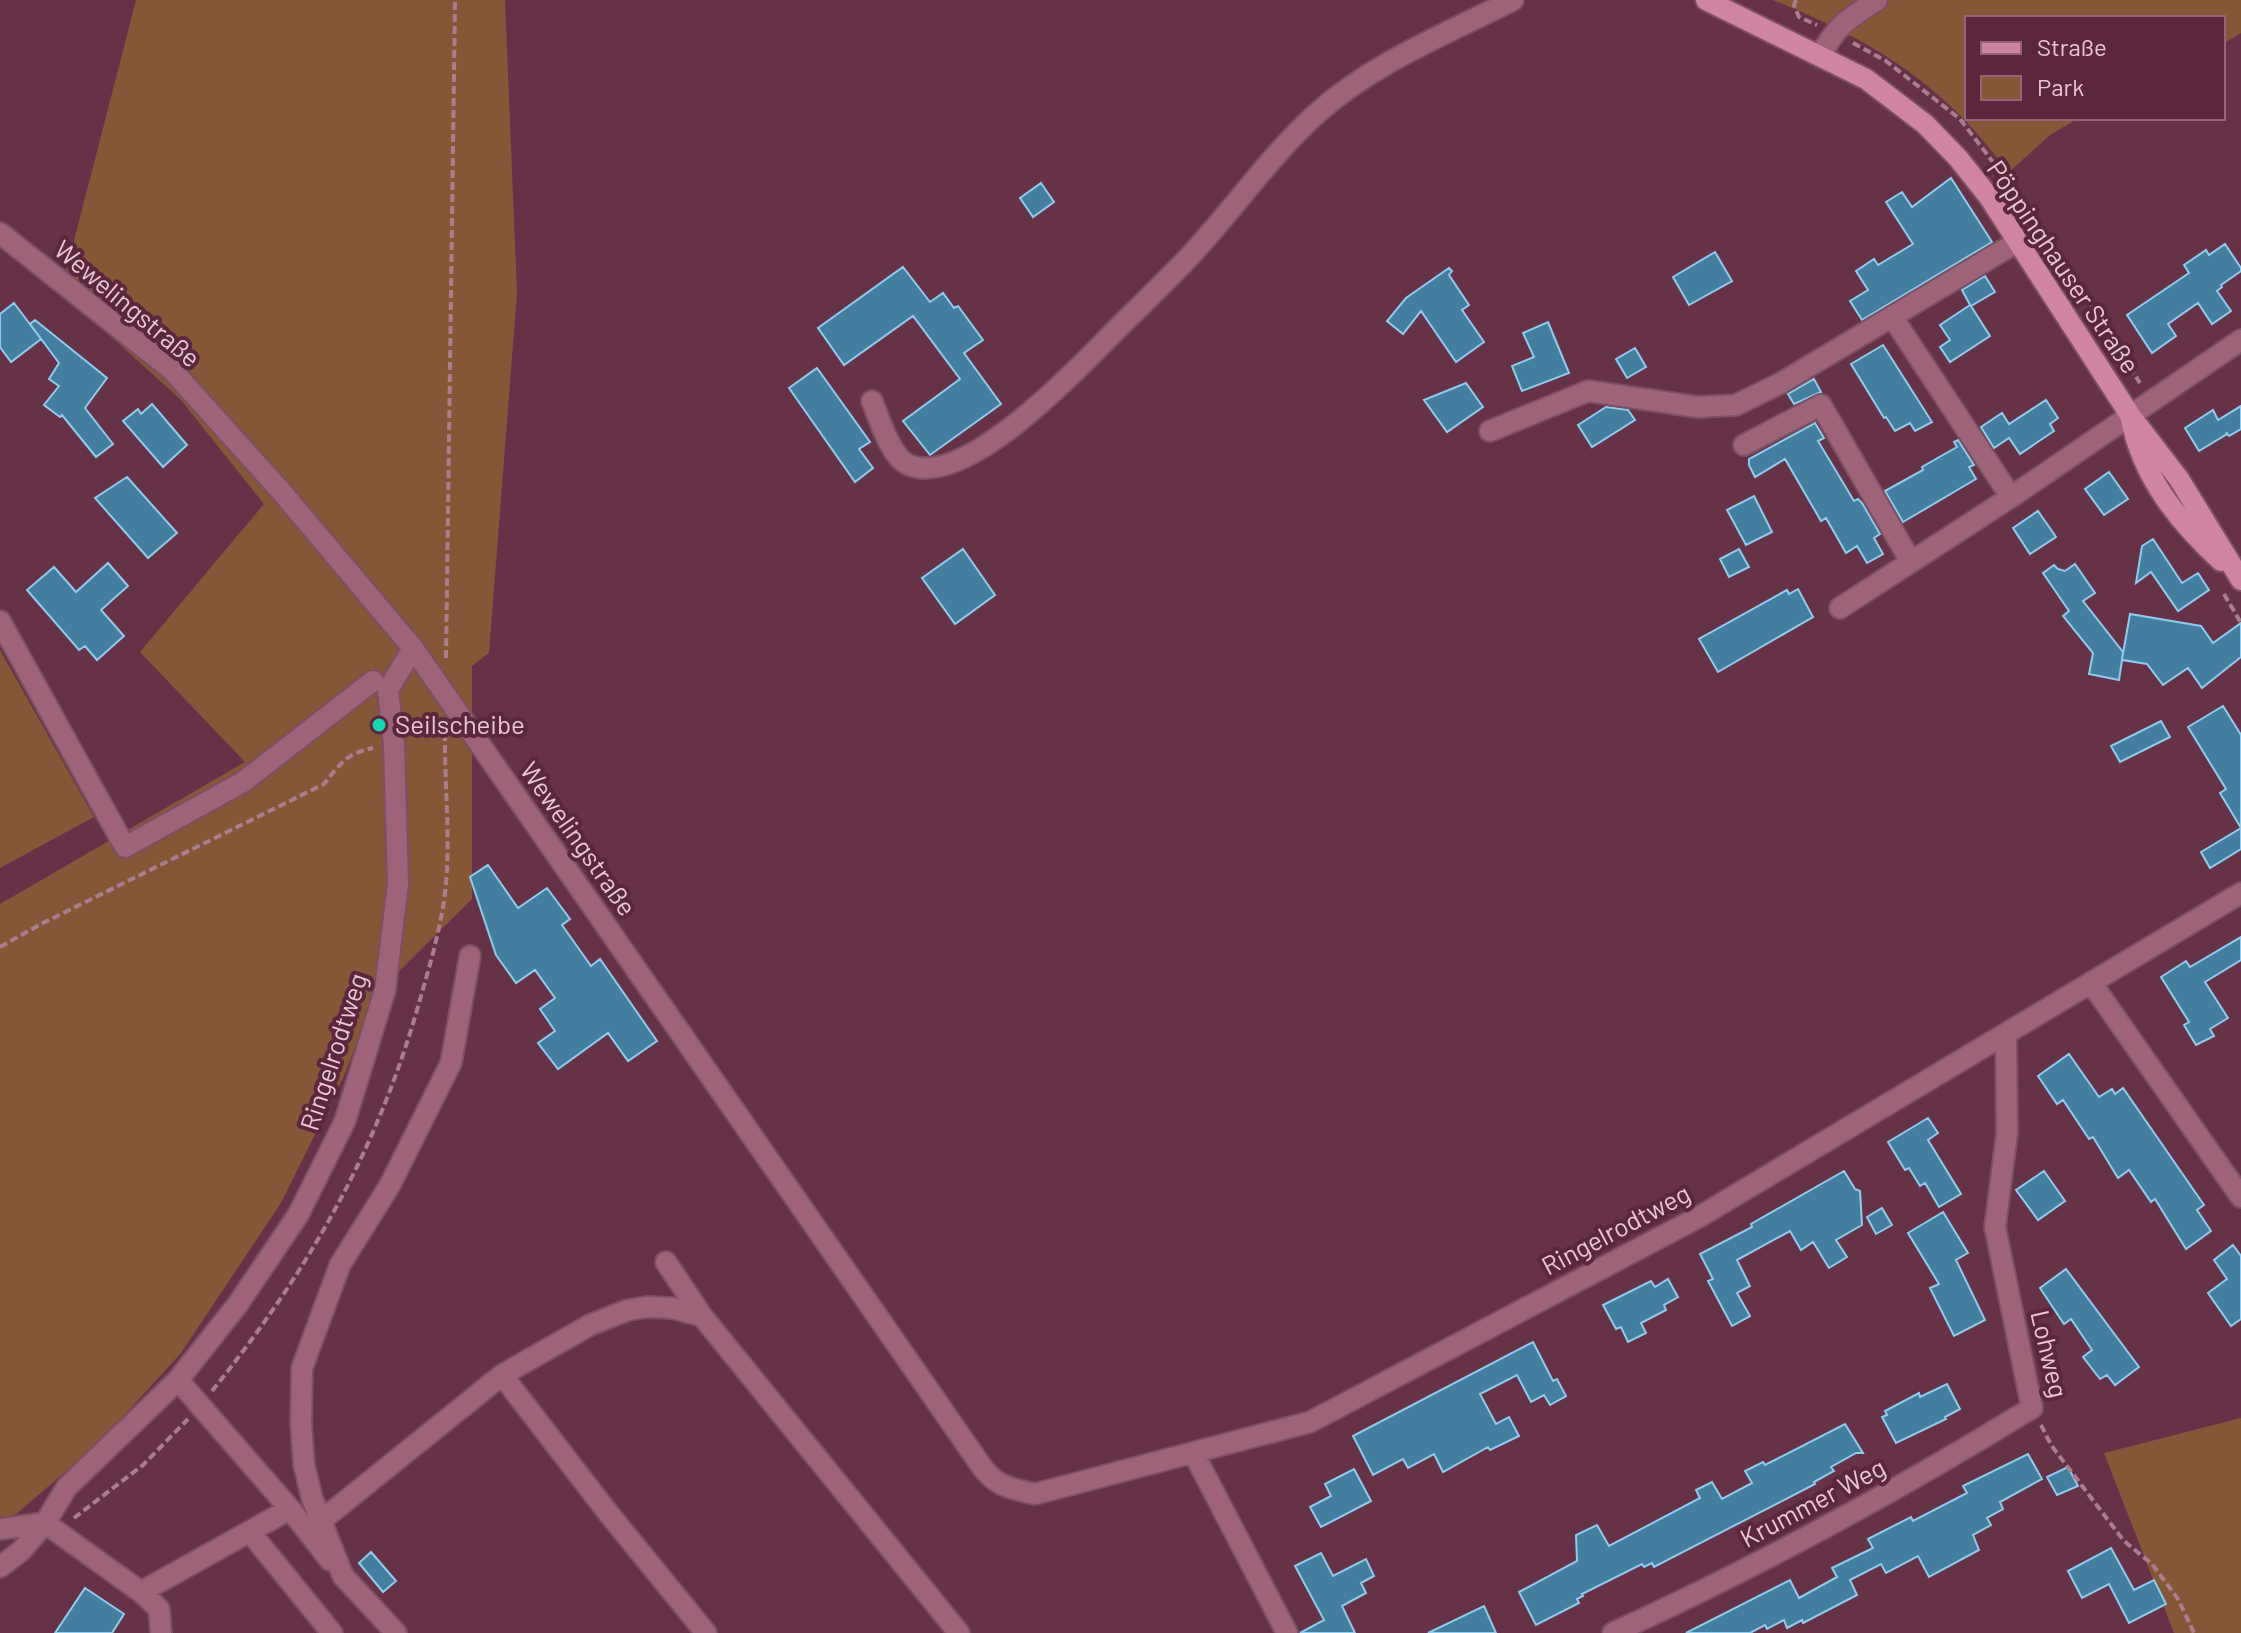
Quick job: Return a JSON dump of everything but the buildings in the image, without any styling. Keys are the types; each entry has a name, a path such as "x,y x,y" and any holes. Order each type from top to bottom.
{"main road":[{"name":"Pöppinghauser Straße","path":"1706,0 1866,79 1925,124 1958,158 1989,197 2130,415 2179,479 2241,580"}],"street":[{"path":"872,401 890,444 906,463 928,468 947,465 990,443 1050,396 1192,254 1278,153 1315,115 1381,67 1513,0"},
{"path":"1820,56 1833,32 1848,18 1877,0"},
{"name":"Wewelingstraße","path":"0,233 172,370 280,490 413,648 980,1464"},
{"path":"1490,431 1588,391 1698,407 1736,405 1781,383 2017,242"},
{"path":"1893,318 2011,497"},
{"path":"2130,415 2241,340"},
{"path":"1744,445 1821,405 1911,562"},
{"name":"Pöppinghauser Straße","path":"1840,608 2130,415"},
{"path":"0,621 125,847 243,782 373,681"},
{"name":"Ringelrodtweg","path":"0,1567 21,1551 45,1523 67,1487 178,1380 238,1304 298,1215 345,1121 385,990 398,884 394,744 388,690 413,648"},
{"name":"Ringelrodtweg","path":"980,1464 991,1480 1007,1488 1035,1494 1310,1422 1699,1217 2241,893"},
{"path":"343,1576 312,1498 304,1465 302,1368 340,1265 390,1185 451,1063 470,956"},
{"path":"2092,984 2241,1197"},
{"name":"Lohweg","path":"2006,1036 2007,1133 1995,1227 2032,1408"},
{"path":"666,1262 702,1316 959,1633"},
{"path":"322,1520 502,1375 590,1325 628,1310 647,1307 672,1308 702,1316"},
{"path":"502,1375 706,1633"},
{"path":"178,1380 290,1509 343,1576 396,1633"},
{"name":"Krummer Weg","path":"1613,1633 1697,1595 1925,1473 2032,1408"},
{"path":"1194,1454 1287,1633"},
{"path":"141,1592 290,1509"},
{"path":"0,1529 45,1523 141,1592 159,1609 161,1633"},
{"path":"250,1532 332,1633"}],"path":[{"path":"446,661 455,0"},
{"path":"0,947 324,784 354,752 394,744"},
{"name":"Lohweg","path":"2032,1408 2051,1445 2124,1541 2152,1564 2178,1599 2194,1633"}],"green space":[{"path":"136,0 505,0 517,293 489,653 472,666 472,899 376,994 344,1076 281,1203 181,1353 101,1441 0,1528 0,904 245,762 140,652 264,504 181,400 61,291"},
{"path":"1773,0 2241,0 2241,33 2225,43 2225,16 1965,16 1965,120 2076,120 2050,135 2009,172 1979,136 1928,86 1886,56 1819,20"},
{"path":"0,650 94,817 0,868"},
{"path":"2241,1418 2241,1633 2174,1633 2104,1453"}],"place":[{"name":"Seilscheibe","path":"379,725"}]}
